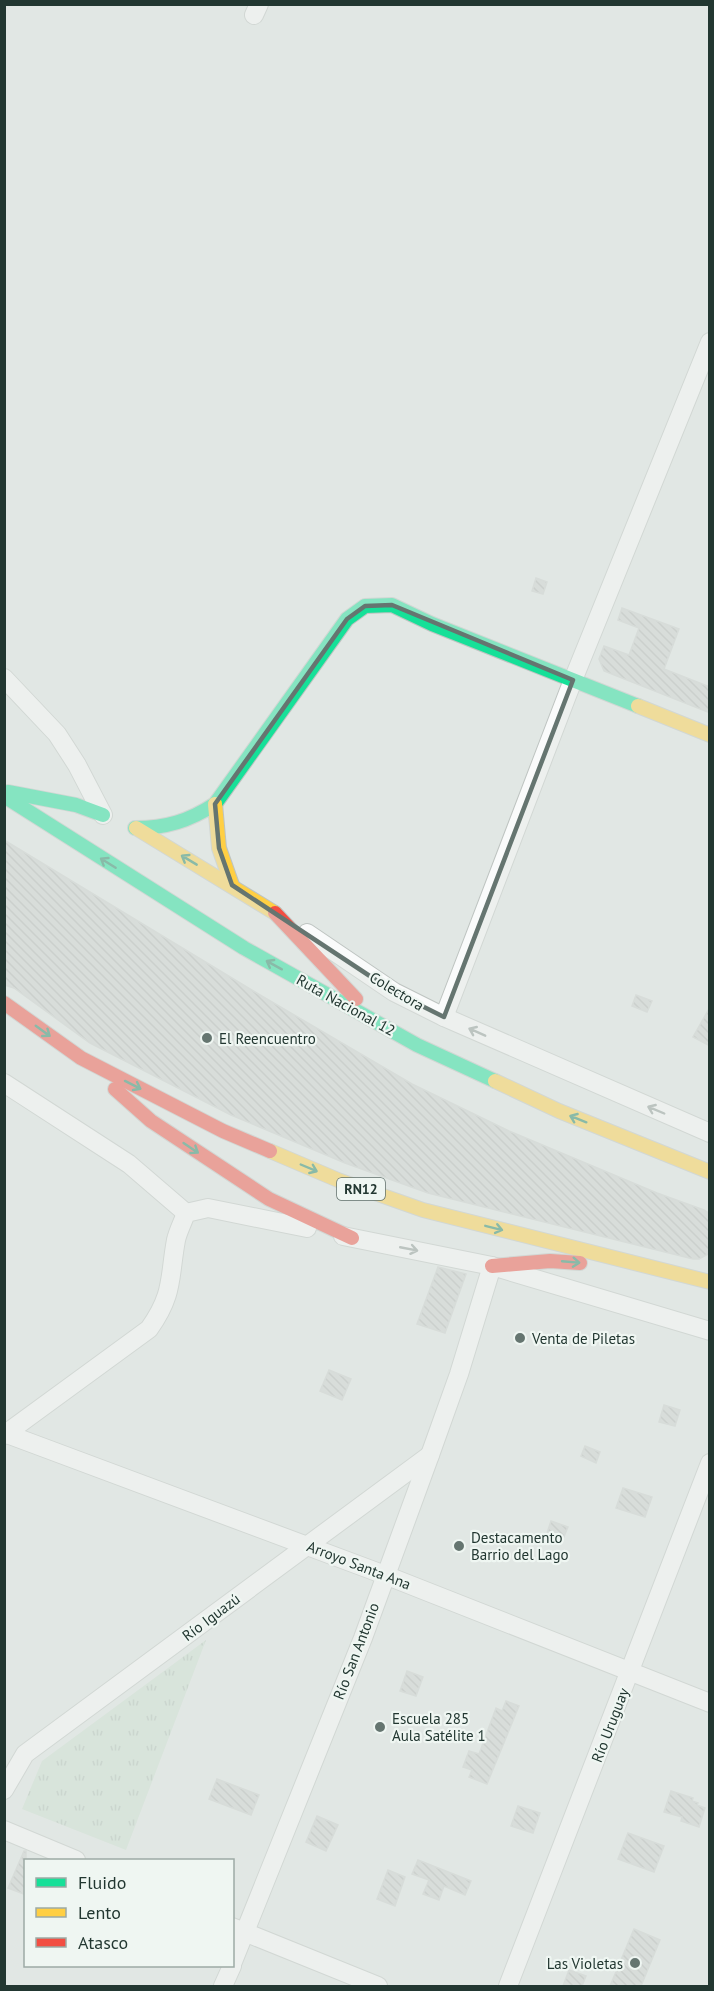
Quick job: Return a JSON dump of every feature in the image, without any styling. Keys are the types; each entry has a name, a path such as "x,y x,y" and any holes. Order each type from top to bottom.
{"main road":[{"path":"4,792 76,805 119,821 156,829 177,825 197,816 215,804 347,619 365,606 392,605 710,735"},
{"name":"Ruta Nacional 12","path":"4,796 243,948 417,1045 559,1111 710,1173"},
{"path":"215,804 219,848 232,885"},
{"name":"Colectora","path":"119,821 232,885 275,913"},
{"path":"275,913 349,993 417,1045"},
{"name":"RN12","path":"4,1003 81,1058 223,1131 338,1180 423,1210 710,1282"},
{"path":"81,1058 151,1121 259,1193 352,1238"},
{"path":"492,1266 550,1261 660,1270"},
{"path":"694,1278 710,1271"}],"street":[{"path":"444,1017 573,680 710,342"},
{"path":"4,678 57,734 119,821"},
{"path":"48,799 57,797 72,784 77,765"},
{"name":"Colectora","path":"275,913 331,948 394,992 444,1017 710,1133"},
{"path":"4,1083 129,1164 186,1213"},
{"path":"186,1213 208,1208 492,1266 710,1331"},
{"path":"6,1435 149,1329 162,1311 171,1285 176,1237 186,1213"},
{"name":"Río San Antonio","path":"234,1955 239,1930 363,1638 459,1374 492,1266"},
{"name":"Arroyo Santa Ana","path":"6,1435 385,1575 710,1702"},
{"name":"Río Iguazú","path":"4,1790 25,1754 430,1455"},
{"name":"Río Uruguay","path":"508,1986 710,1463"},
{"path":"4,1830 74,1859"},
{"path":"239,1930 378,1986"},
{"name":"Río San Antonio","path":"223,1986 231,1967"}],"highlighted area":[{"path":"392,605 573,680 444,1017 394,992 232,885 219,848 215,804 347,619 365,606"}],"green space":[{"path":"206,1640 126,1850 22,1809 42,1761"}],"building":[{"path":"536,578 547,582 543,594 532,591"},
{"path":"622,608 679,629 664,669 710,687 710,713 604,671 599,659 604,646 629,655 639,628 618,620"},
{"name":"El Reencuentro","path":"4,840 412,1084 509,1131 657,1193 704,1210 710,1214 710,1253 699,1259 693,1259 428,1193 345,1163 231,1115 90,1043 14,988 4,985"},
{"path":"636,995 652,1001 647,1012 632,1006"},
{"path":"710,1007 710,1046 693,1037"},
{"path":"438,1267 466,1274 445,1333 417,1324"},
{"path":"329,1370 351,1379 342,1400 320,1391"},
{"path":"664,1405 680,1410 675,1426 659,1422"},
{"path":"585,1446 600,1452 596,1463 581,1456"},
{"path":"623,1488 652,1497 645,1517 616,1508"},
{"path":"551,1521 568,1527 563,1539 547,1533"},
{"path":"407,1671 423,1677 416,1696 400,1691"},
{"path":"506,1701 519,1706 487,1784 469,1777 472,1770 463,1767 469,1751 479,1754 496,1708 502,1711"},
{"path":"217,1779 259,1795 251,1815 209,1799"},
{"path":"671,1791 693,1798 692,1801 705,1808 699,1827 681,1821 682,1817 664,1812"},
{"path":"518,1806 540,1813 533,1833 511,1826"},
{"path":"317,1816 338,1825 326,1851 306,1842"},
{"path":"628,1833 664,1846 654,1872 618,1859"},
{"path":"24,1851 26,1851 24,1894 8,1888"},
{"path":"418,1860 471,1881 465,1895 444,1886 439,1900 423,1894 429,1880 412,1874"},
{"path":"388,1870 405,1877 395,1906 377,1899"},
{"name":"Las Violetas","path":"634,1929 660,1940 641,1986 610,1986"},
{"path":"569,1970 586,1976 582,1986 563,1986"}],"traffic: fast":[{"path":"135,828 157,827 177,822 196,815 215,804 347,619 365,606 392,605 432,624 638,706"},
{"path":"8,792 76,805 103,815"},
{"path":"4,796 244,948 417,1045 495,1081"}],"traffic: slow":[{"path":"638,706 710,735"},
{"path":"215,804 219,848 232,885"},
{"path":"136,828 275,913"},
{"path":"495,1081 559,1111 710,1172"},
{"path":"270,1151 338,1180 423,1210 710,1282"}],"traffic: jam":[{"path":"275,913 356,999"},
{"path":"4,1003 81,1058 223,1131 270,1151"},
{"path":"115,1089 151,1121 269,1199 352,1238"},
{"path":"492,1266 550,1261 580,1263"}],"place":[{"name":"El Reencuentro","path":"207,1038"},
{"name":"Venta de Piletas","path":"520,1338"},
{"name":"Destacamento Barrio del Lago","path":"459,1546"},
{"name":"Escuela 285 Aula Satélite 1","path":"380,1727"},
{"name":"Las Violetas","path":"635,1963"}]}
